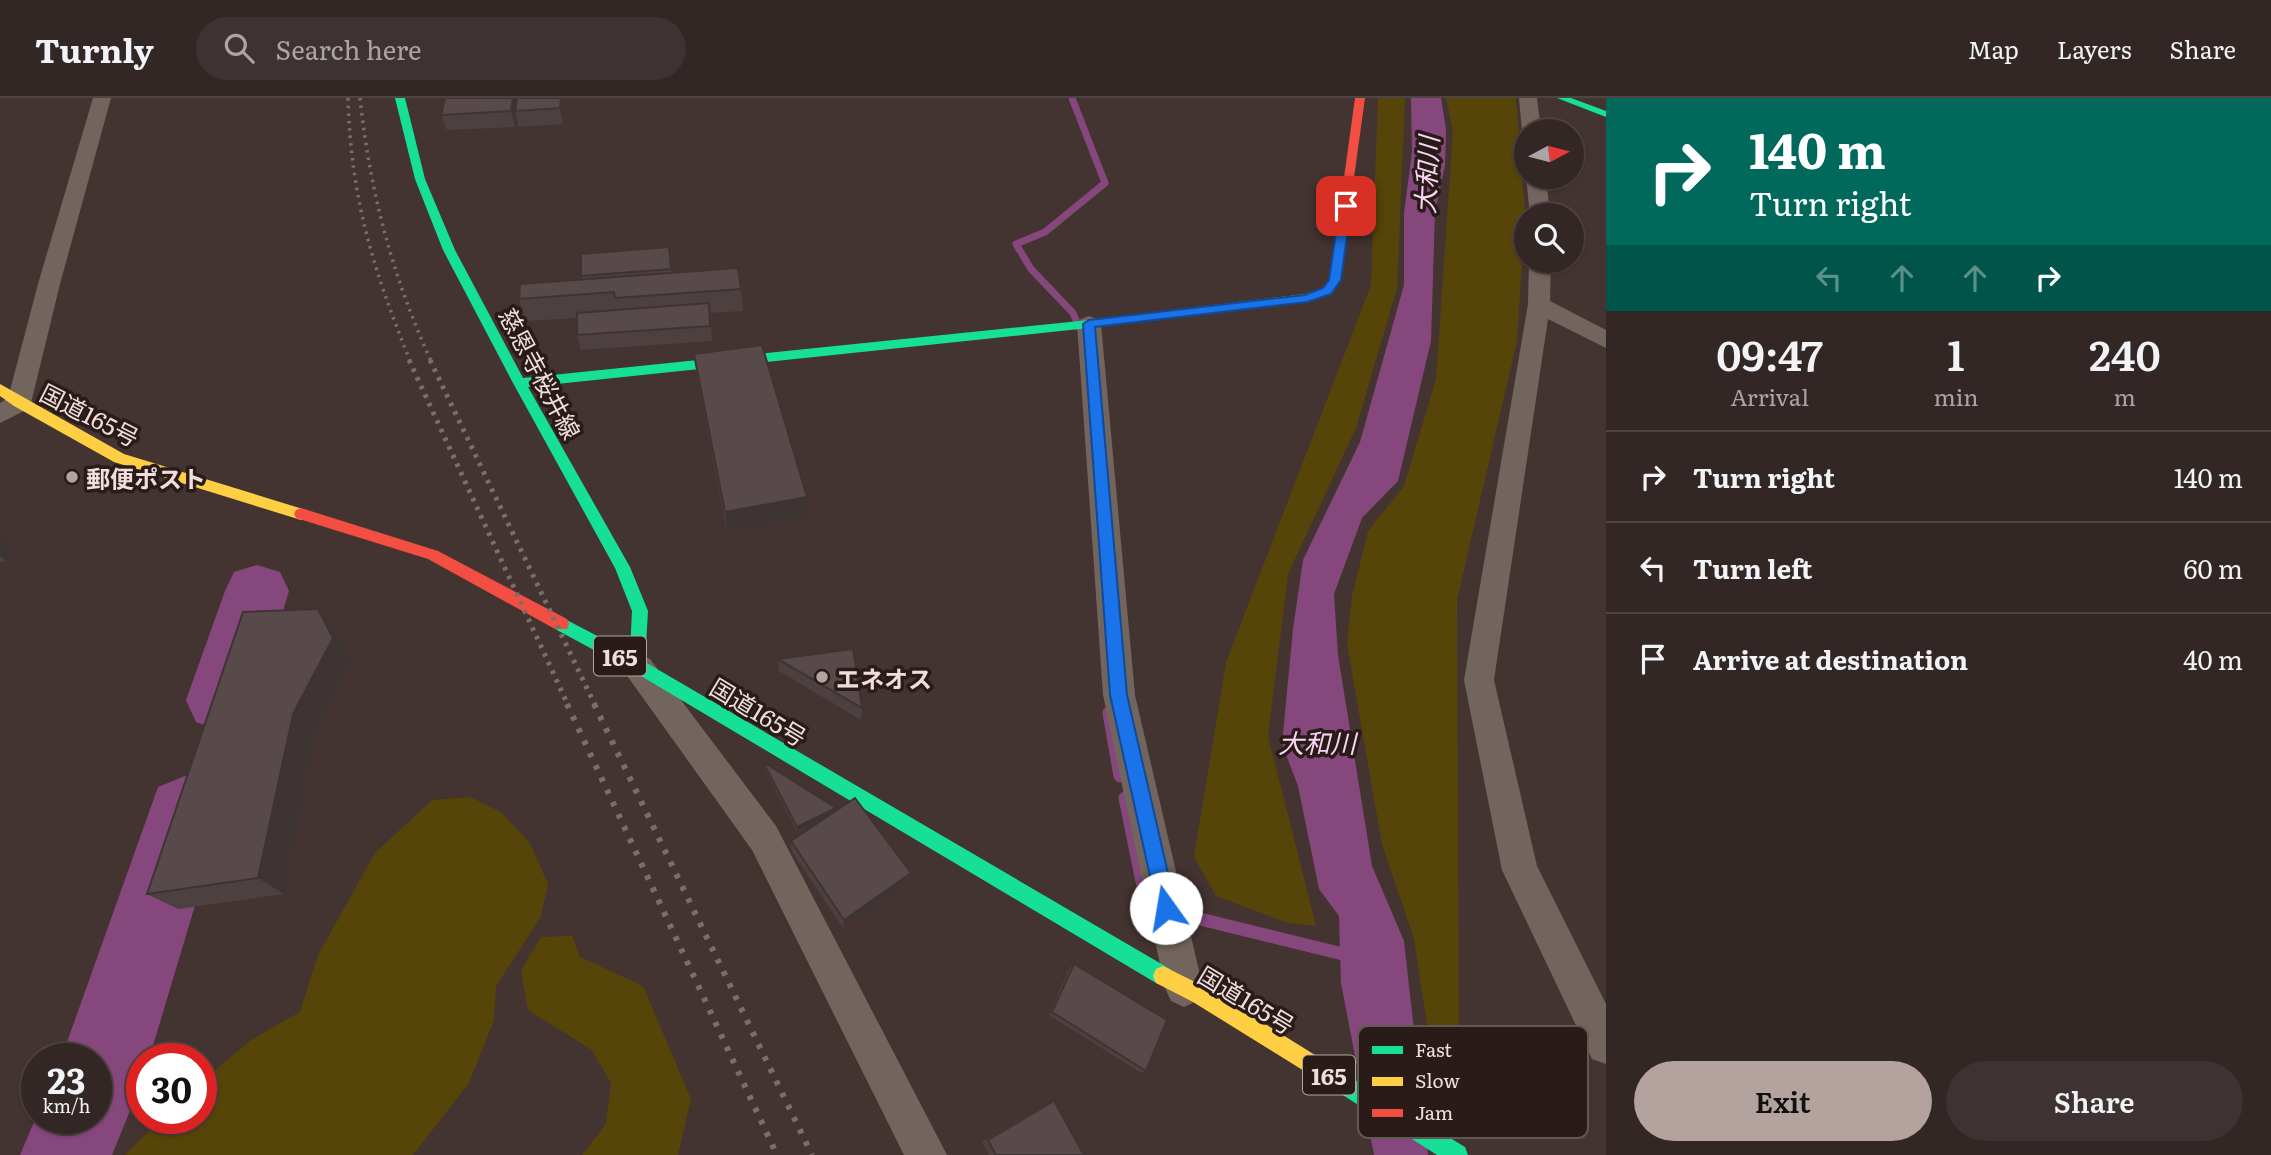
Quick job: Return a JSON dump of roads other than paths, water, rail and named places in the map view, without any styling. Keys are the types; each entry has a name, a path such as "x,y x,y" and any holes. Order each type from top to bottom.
{"main road":[{"name":"慈恩寺桜井線","path":"400,98 420,179 449,250 519,383 622,567 640,611 637,665"},
{"path":"519,383 1078,325 1307,298 1327,291 1335,280 1360,98"},
{"path":"1562,98 1606,114"},
{"name":"国道165号","path":"6,402 120,458 433,555 637,665 1192,992 1358,1094"},
{"name":"国道165号","path":"1429,1138 1457,1155"}],"street":[{"path":"6,402 102,98"},
{"path":"1528,98 1531,119"},
{"path":"1540,273 1539,304 1479,680 1520,870 1606,1045"},
{"path":"1539,304 1606,340"},
{"path":"1078,325 1119,695 1192,992"},
{"path":"637,665 764,838 926,1155"}],"water":[{"name":"大和川","path":"1411,98 1441,98 1446,129 1445,165 1435,212 1431,341 1398,481 1362,518 1334,594 1338,655 1372,866 1404,941 1414,1026 1358,1026 1358,1072 1341,983 1339,916 1319,889 1298,786 1282,744 1293,629 1303,560 1360,442 1404,285 1404,213 1412,152"},
{"name":"大和川","path":"1371,1138 1426,1138 1428,1155 1374,1155"}],"waterway":[{"path":"1072,98 1105,183 1045,232 1016,244 1031,269 1073,313 1079,327"},
{"path":"221,700 257,591"},
{"path":"1109,713 1120,776"},
{"path":"1125,798 1147,906 1351,956"},
{"path":"110,1043 185,812"},
{"path":"66,1155 75,1134"}],"railway":[{"path":"348,98 354,169 366,233 385,295 410,361"},
{"path":"360,98 370,167 385,232 405,297 431,361"},
{"path":"409,360 568,705"},
{"path":"430,360 595,705"},
{"path":"567,704 777,1155"},
{"path":"594,704 812,1155"}],"place":[{"name":"郵便ポスト","path":"72,477"},
{"name":"エネオス","path":"822,677"}]}
